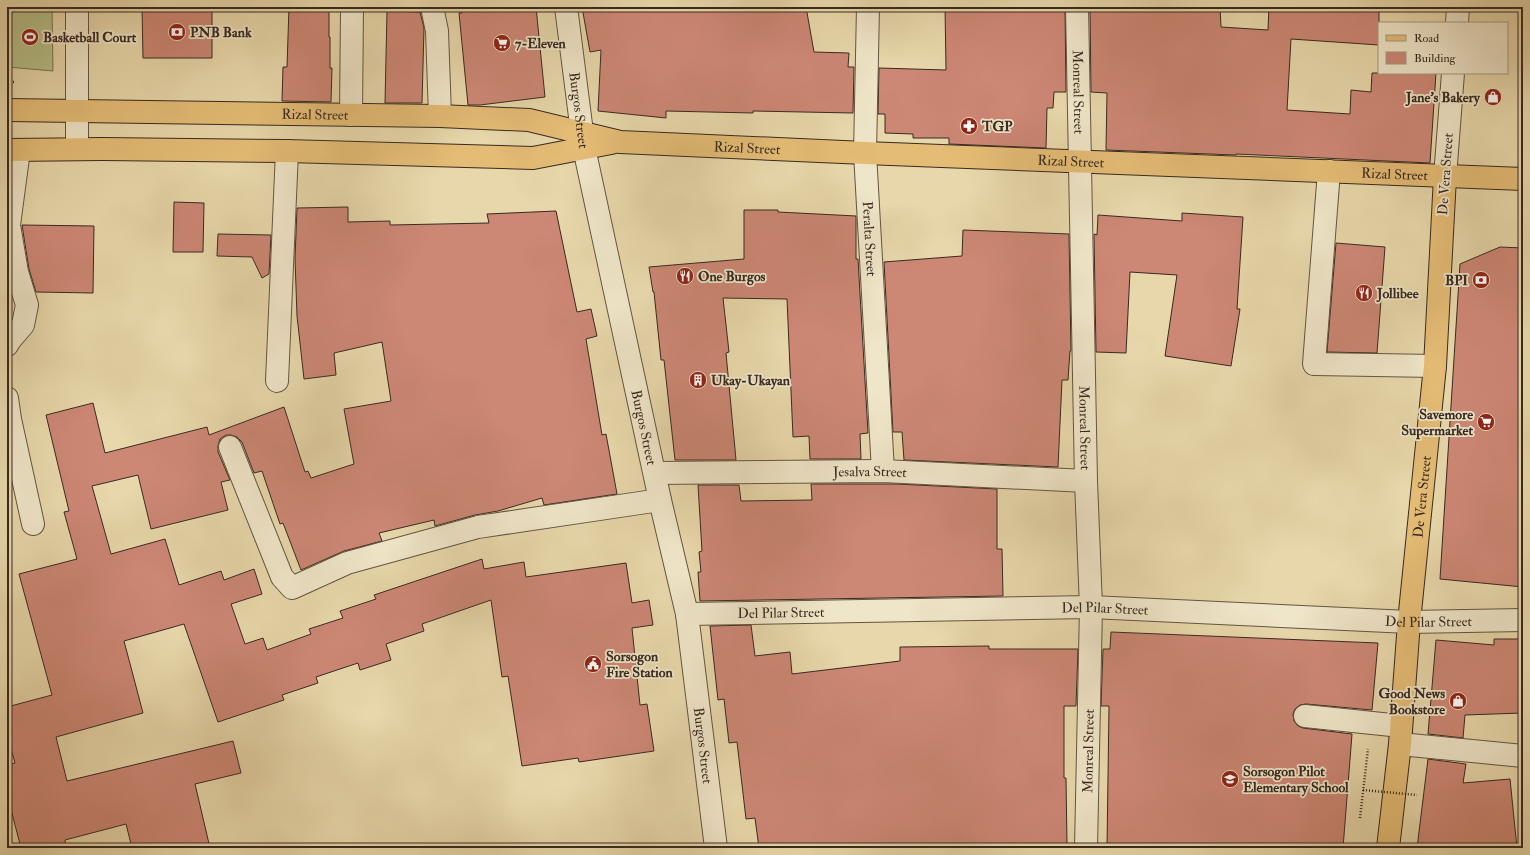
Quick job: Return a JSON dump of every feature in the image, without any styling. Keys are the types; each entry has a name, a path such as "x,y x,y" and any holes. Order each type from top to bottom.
{"main road":[{"name":"Rizal Street","path":"7,110 440,116 529,120 583,140 865,154 1523,179"},
{"name":"Rizal Street","path":"13,150 78,149 287,152 533,158 583,140"},
{"name":"De Vera Street","path":"1388,848 1400,735 1409,622 1434,366 1444,177"}],"street":[{"path":"78,7 78,149"},
{"path":"351,115 352,7"},
{"path":"432,7 436,31 440,116"},
{"name":"Burgos Street","path":"566,7 583,140 654,473 687,614 716,848"},
{"name":"Peralta Street","path":"868,7 865,154 883,470"},
{"name":"Monreal Street","path":"1077,7 1086,481 1091,606 1086,848"},
{"path":"1457,22 1458,7"},
{"name":"De Vera Street","path":"1444,177 1453,74"},
{"path":"7,345 24,326 27,305 17,272 10,225 13,150"},
{"path":"277,381 287,152"},
{"path":"1329,171 1314,364 1434,366"},
{"path":"7,398 32,524"},
{"path":"230,447 282,577 292,588 347,563 478,527 660,500"},
{"name":"Jesalva Street","path":"654,473 883,470 1086,481"},
{"name":"Del Pilar Street","path":"687,614 1091,606 1409,622 1523,620"},
{"path":"1305,716 1370,723 1400,735 1523,756"}],"path":[{"path":"1360,818 1370,723"},
{"path":"1363,790 1417,796"}],"green space":[{"name":"Basketball Court","path":"7,7 52,7 53,71 7,67"}],"building":[{"name":"PNB Bank","path":"142,7 212,7 212,58 143,58"},
{"path":"289,7 329,7 330,68 332,68 331,102 282,101 283,67 287,67"},
{"path":"461,7 536,7 545,97 480,105 468,105 459,13 462,13"},
{"path":"582,7 806,7 814,52 849,53 848,67 854,67 853,113 666,111 666,118 598,111 601,50 590,52"},
{"path":"945,7 1065,7 1066,92 1054,92 1053,108 1047,108 1046,148 949,144 949,138 913,138 913,134 885,133 885,114 878,114 879,68 946,70"},
{"path":"1090,7 1220,7 1221,27 1268,30 1269,7 1379,7 1378,45 1291,39 1287,110 1350,114 1351,90 1371,92 1372,73 1436,74 1430,163 1236,154 1106,150 1107,93 1091,92"},
{"path":"387,11 420,12 424,28 422,103 385,103"},
{"path":"174,202 204,203 203,252 173,252"},
{"path":"348,207 348,222 390,221 390,225 489,223 487,214 556,211 577,312 591,309 597,336 586,339 602,435 606,434 617,494 544,505 542,498 498,511 475,515 435,526 434,520 379,533 382,541 344,551 301,570 283,523 280,524 262,471 254,473 242,442 237,437 226,435 220,439 218,452 230,480 221,482 228,510 151,529 138,475 92,486 111,554 165,539 179,585 221,571 224,580 254,569 262,594 231,604 245,644 263,638 267,650 311,634 309,629 343,618 340,611 376,599 374,595 482,559 484,569 524,562 526,577 626,563 632,603 649,600 653,625 632,628 640,705 647,704 654,751 579,762 578,758 522,766 508,676 502,677 491,600 422,624 424,631 386,644 391,660 360,670 358,663 316,677 318,683 282,695 284,700 218,722 184,624 124,641 143,713 56,737 67,781 233,741 241,773 195,784 210,848 132,848 126,824 65,840 66,848 21,848 7,794 7,765 15,763 7,734 7,707 52,695 19,574 77,559 64,512 69,511 46,415 93,403 105,453 207,427 209,435 284,407 305,472 308,471 311,478 354,464 344,409 391,401 382,342 334,353 336,375 304,379 297,316 295,259 297,208"},
{"path":"744,210 778,210 778,212 856,216 856,259 858,259 868,433 860,434 861,459 810,459 809,436 793,437 787,299 723,298 729,352 726,353 736,460 675,460 664,360 661,360 654,292 649,267 744,259"},
{"path":"1182,213 1243,217 1237,309 1240,309 1231,366 1165,356 1177,275 1130,272 1126,353 1096,352 1094,234 1097,235 1098,215 1182,221"},
{"path":"22,225 94,226 93,293 36,292 29,269"},
{"path":"963,230 1069,234 1071,351 1068,380 1062,380 1058,467 904,460 902,432 893,432 884,262 962,256"},
{"path":"218,234 271,235 269,274 262,278 252,257 217,256"},
{"path":"1336,243 1385,247 1377,353 1327,352"},
{"name":"Savemore Supermarket","path":"1500,247 1523,248 1523,587 1440,579 1460,264"},
{"path":"811,484 897,484 997,489 997,549 1002,549 1003,596 700,601 698,572 701,572 699,552 702,551 698,485 739,485 741,501 812,500"},
{"path":"751,625 755,656 790,652 792,674 900,661 900,647 989,646 989,649 1078,649 1076,706 1064,706 1064,778 1066,778 1067,845 1025,846 1025,848 823,848 823,845 798,848 759,848 755,818 746,819 737,742 729,743 724,699 718,700 710,626"},
{"name":"Sorsogon Pilot Elementary School","path":"1111,632 1378,643 1372,710 1306,704 1300,705 1295,709 1293,714 1294,721 1298,726 1303,728 1352,734 1343,848 1107,848 1109,706 1101,706 1103,649 1110,649"},
{"path":"1494,639 1523,639 1523,713 1465,715 1463,738 1428,734 1436,640 1494,645"},
{"path":"1428,759 1466,764 1463,783 1510,779 1517,848 1417,848"}],"place":[{"name":"PNB Bank","path":"177,32"},
{"name":"Basketball Court","path":"30,37"},
{"name":"7-Eleven","path":"502,43"},
{"name":"Jane's Bakery","path":"1493,97"},
{"name":"TGP","path":"969,126"},
{"name":"One Burgos","path":"685,276"},
{"name":"BPI","path":"1481,280"},
{"name":"Jollibee","path":"1364,293"},
{"name":"Ukay-Ukayan","path":"698,380"},
{"name":"Savemore Supermarket","path":"1486,422"},
{"name":"Sorsogon Fire Station","path":"593,664"},
{"name":"Good News Bookstore","path":"1458,701"},
{"name":"Sorsogon Pilot Elementary School","path":"1230,779"}]}
